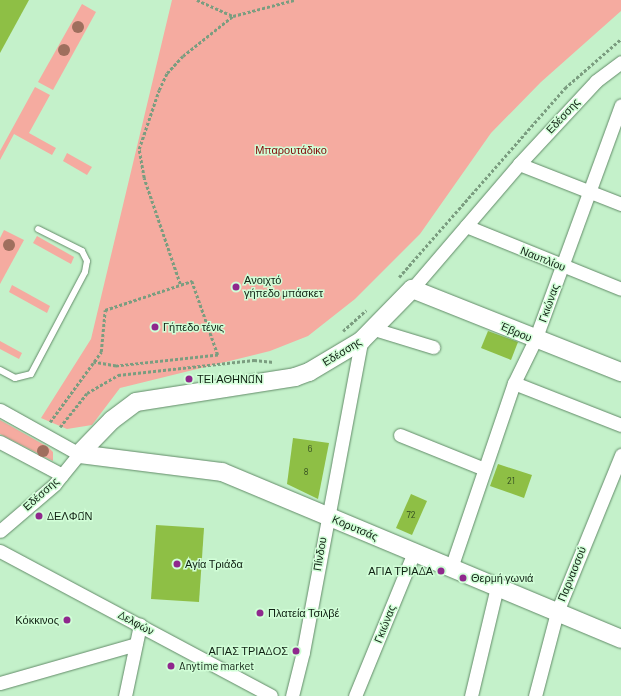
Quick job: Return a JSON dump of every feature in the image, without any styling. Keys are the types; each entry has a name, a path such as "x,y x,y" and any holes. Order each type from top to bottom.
{"street":[{"name":"Εδέσσης","path":"0,531 62,474 112,420 136,402 295,377 368,335 412,289 519,164 596,81 621,62"},
{"name":"Γκιώνας","path":"451,568 514,383 535,340 589,192 618,120 621,104"},
{"path":"519,164 621,204"},
{"name":"Ναυπλίου","path":"466,226 562,267 621,289"},
{"name":"Έβρου","path":"412,289 535,340 621,372"},
{"path":"368,335 433,347"},
{"name":"Πίνδου","path":"292,696 303,652 327,516 368,335"},
{"path":"514,383 621,425"},
{"path":"0,410 79,454"},
{"path":"400,435 484,469"},
{"path":"0,442 62,474"},
{"name":"Κορυτσάς","path":"79,454 222,472 621,639"},
{"name":"Παρνασσού","path":"535,696 557,612 621,455"},
{"name":"Δελφών","path":"0,551 271,696"},
{"name":"Γκιώνας","path":"355,696 414,552"},
{"path":"471,696 497,587"},
{"path":"125,696 140,625"},
{"path":"0,683 136,644"}],"lane":[{"path":"0,370 15,378 31,374 85,272 87,262 82,251 38,229"}],"path":[{"path":"197,0 233,16"},
{"path":"180,284 144,178 139,149 141,137 149,126 159,90 167,73 233,16 294,0"},
{"name":"Εδέσσης","path":"397,280 560,93 621,39"},
{"path":"47,436 93,362 101,352 106,310 192,281 218,355 116,366 93,362"},
{"name":"Εδέσσης","path":"339,334 371,305"},
{"path":"47,436 87,393 118,375 254,360 278,364"}],"green space":[{"name":"Μπαρουτάδικο","path":"172,0 621,0 621,11 541,82 491,133 420,234 355,299 308,336 270,351 120,388 92,425 67,429 41,418 91,339"},
{"path":"82,4 96,12 53,90 38,82"},
{"path":"35,87 50,95 29,133 56,148 52,155 14,134 0,160 0,151"},
{"path":"67,153 92,167 87,175 63,161"},
{"path":"4,230 24,240 0,284 0,238"},
{"path":"37,236 74,257 71,264 33,243"},
{"path":"12,285 50,306 47,313 9,292"},
{"path":"0,341 22,353 19,359 0,349"},
{"path":"0,420 48,447 53,452 53,461 0,434"}],"building":[{"path":"0,0 29,0 0,53"},
{"path":"488,331 518,342 511,360 481,348"},
{"path":"293,438 329,443 318,499 287,484"},
{"path":"498,464 532,475 524,498 490,486"},
{"path":"411,494 427,501 412,535 396,528"},
{"name":"Αγία Τριάδα","path":"156,525 204,528 199,602 151,599"}],"place":[{"name":"Ανοιχτό γήπεδο μπάσκετ","path":"236,287"},
{"name":"Γήπεδο τένις","path":"155,327"},
{"name":"ΤΕΙ ΑΘΗΝΏΝ","path":"189,379"},
{"name":"ΔΕΛΦΏΝ","path":"39,516"},
{"name":"Αγία Τριάδα","path":"177,564"},
{"name":"ΑΓΙΑ ΤΡΙΑΔΑ","path":"441,571"},
{"name":"Θερμή γωνιά","path":"463,578"},
{"name":"Πλατεία Τσιλβέ","path":"260,613"},
{"name":"Κόκκινος","path":"67,620"},
{"name":"ΑΓΙΑΣ ΤΡΙΑΔΟΣ","path":"296,651"},
{"name":"Anytime market","path":"171,666"}]}
